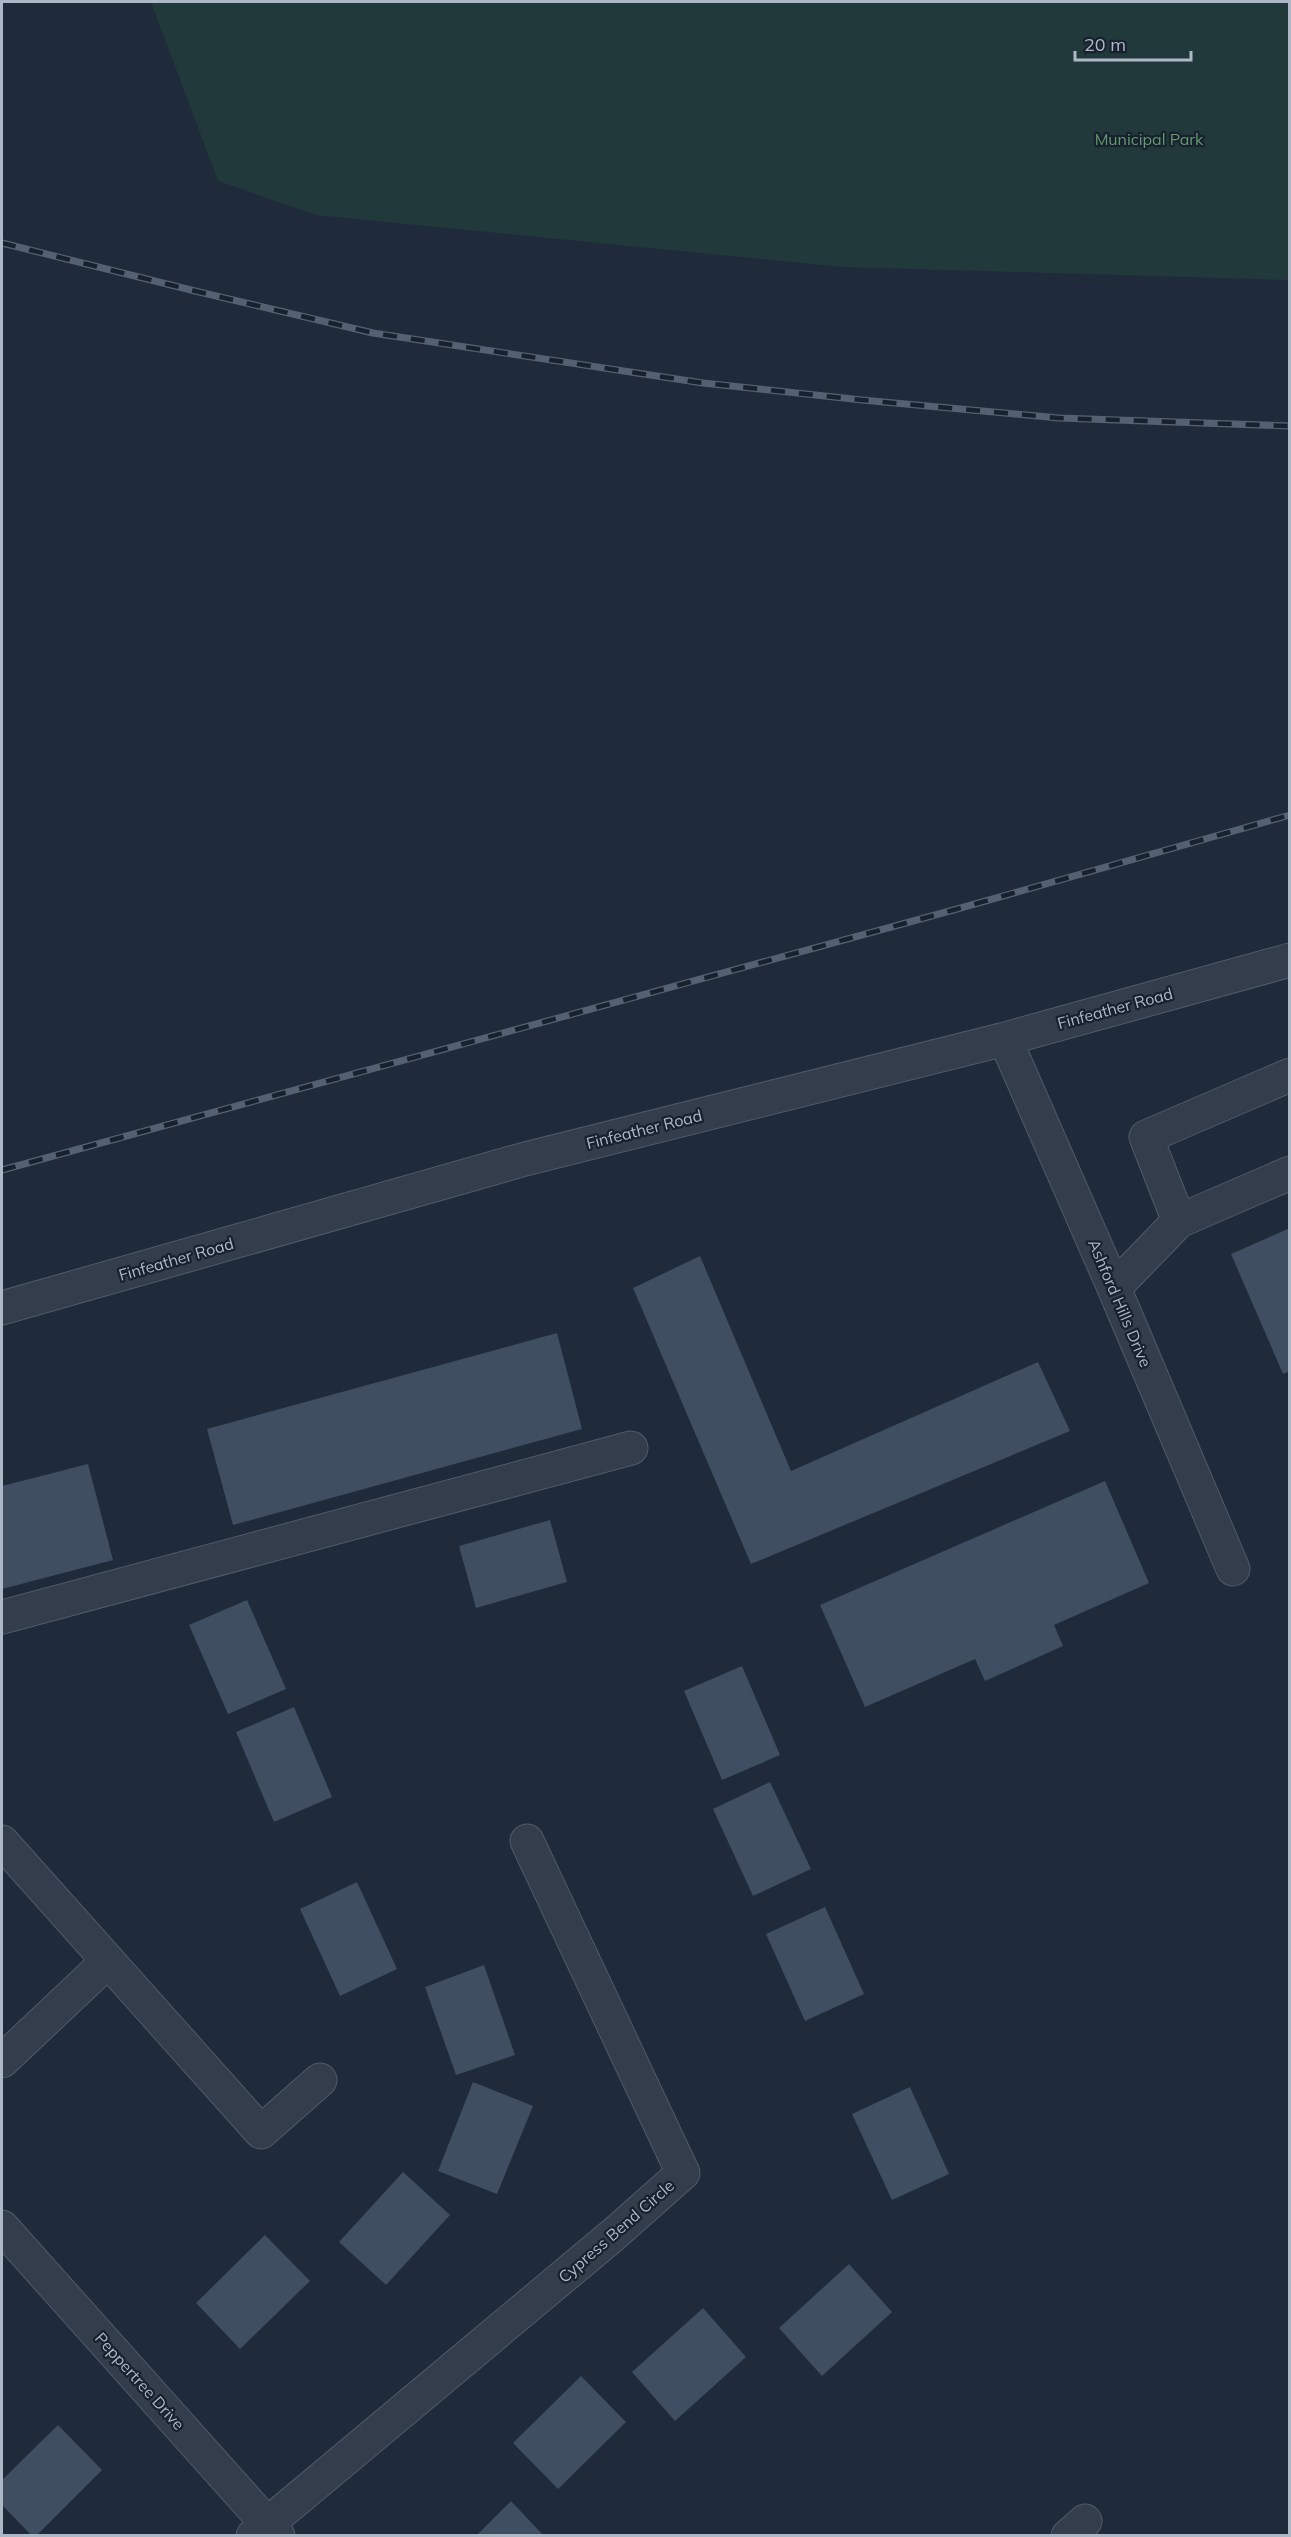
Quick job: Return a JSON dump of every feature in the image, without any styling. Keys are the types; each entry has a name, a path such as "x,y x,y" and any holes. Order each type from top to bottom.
{"street":[{"name":"Finfeather Road","path":"2,1308 525,1159 1005,1039 1290,960"},
{"name":"Ashford Hills Drive","path":"1005,1039 1233,1569"},
{"path":"1179,1221 1146,1137 1290,1075"},
{"path":"1114,1288 1179,1221 1290,1173"},
{"path":"2,1617 631,1448"},
{"name":"Cypress Bend Circle","path":"266,2531 683,2173 527,1841"},
{"path":"2,1842 261,2132 320,2080"},
{"path":"2,2061 108,1961"},
{"name":"Peppertree Drive","path":"2,2227 266,2531"}],"green space":[{"name":"Municipal Park","path":"151,2 1289,2 1289,280 842,267 316,215 218,181"}],"building":[{"path":"1290,1228 1290,1371 1283,1374 1231,1254"},
{"path":"700,1256 791,1471 1038,1362 1070,1431 751,1564 633,1288"},
{"path":"557,1333 582,1429 233,1525 207,1429"},
{"path":"88,1464 113,1560 2,1589 2,1486"},
{"path":"1105,1481 1149,1583 1054,1625 1063,1646 985,1681 975,1659 865,1707 820,1605"},
{"path":"550,1520 567,1582 476,1608 459,1546"},
{"path":"247,1600 286,1689 228,1714 189,1625"},
{"path":"742,1666 780,1755 722,1780 684,1691"},
{"path":"294,1707 332,1797 274,1822 236,1732"},
{"path":"770,1782 811,1869 753,1896 713,1809"},
{"path":"357,1882 397,1969 340,1996 300,1909"},
{"path":"825,1907 864,1994 805,2021 766,1934"},
{"path":"484,1965 515,2055 456,2075 425,1987"},
{"path":"473,2082 533,2106 497,2194 438,2171"},
{"path":"910,2087 949,2174 892,2200 852,2114"},
{"path":"403,2172 450,2215 386,2285 339,2242"},
{"path":"265,2235 310,2281 240,2349 196,2303"},
{"path":"849,2264 892,2312 822,2376 779,2328"},
{"path":"703,2308 746,2357 675,2421 632,2372"},
{"path":"581,2376 626,2422 558,2489 513,2443"},
{"path":"58,2425 102,2470 36,2536 32,2536 2,2505 2,2480"},
{"path":"511,2501 544,2536 476,2536"}],"railway":[{"path":"2,243 373,333 703,383 1059,418 1290,426"},
{"path":"2,1170 957,909 1290,815"}]}
